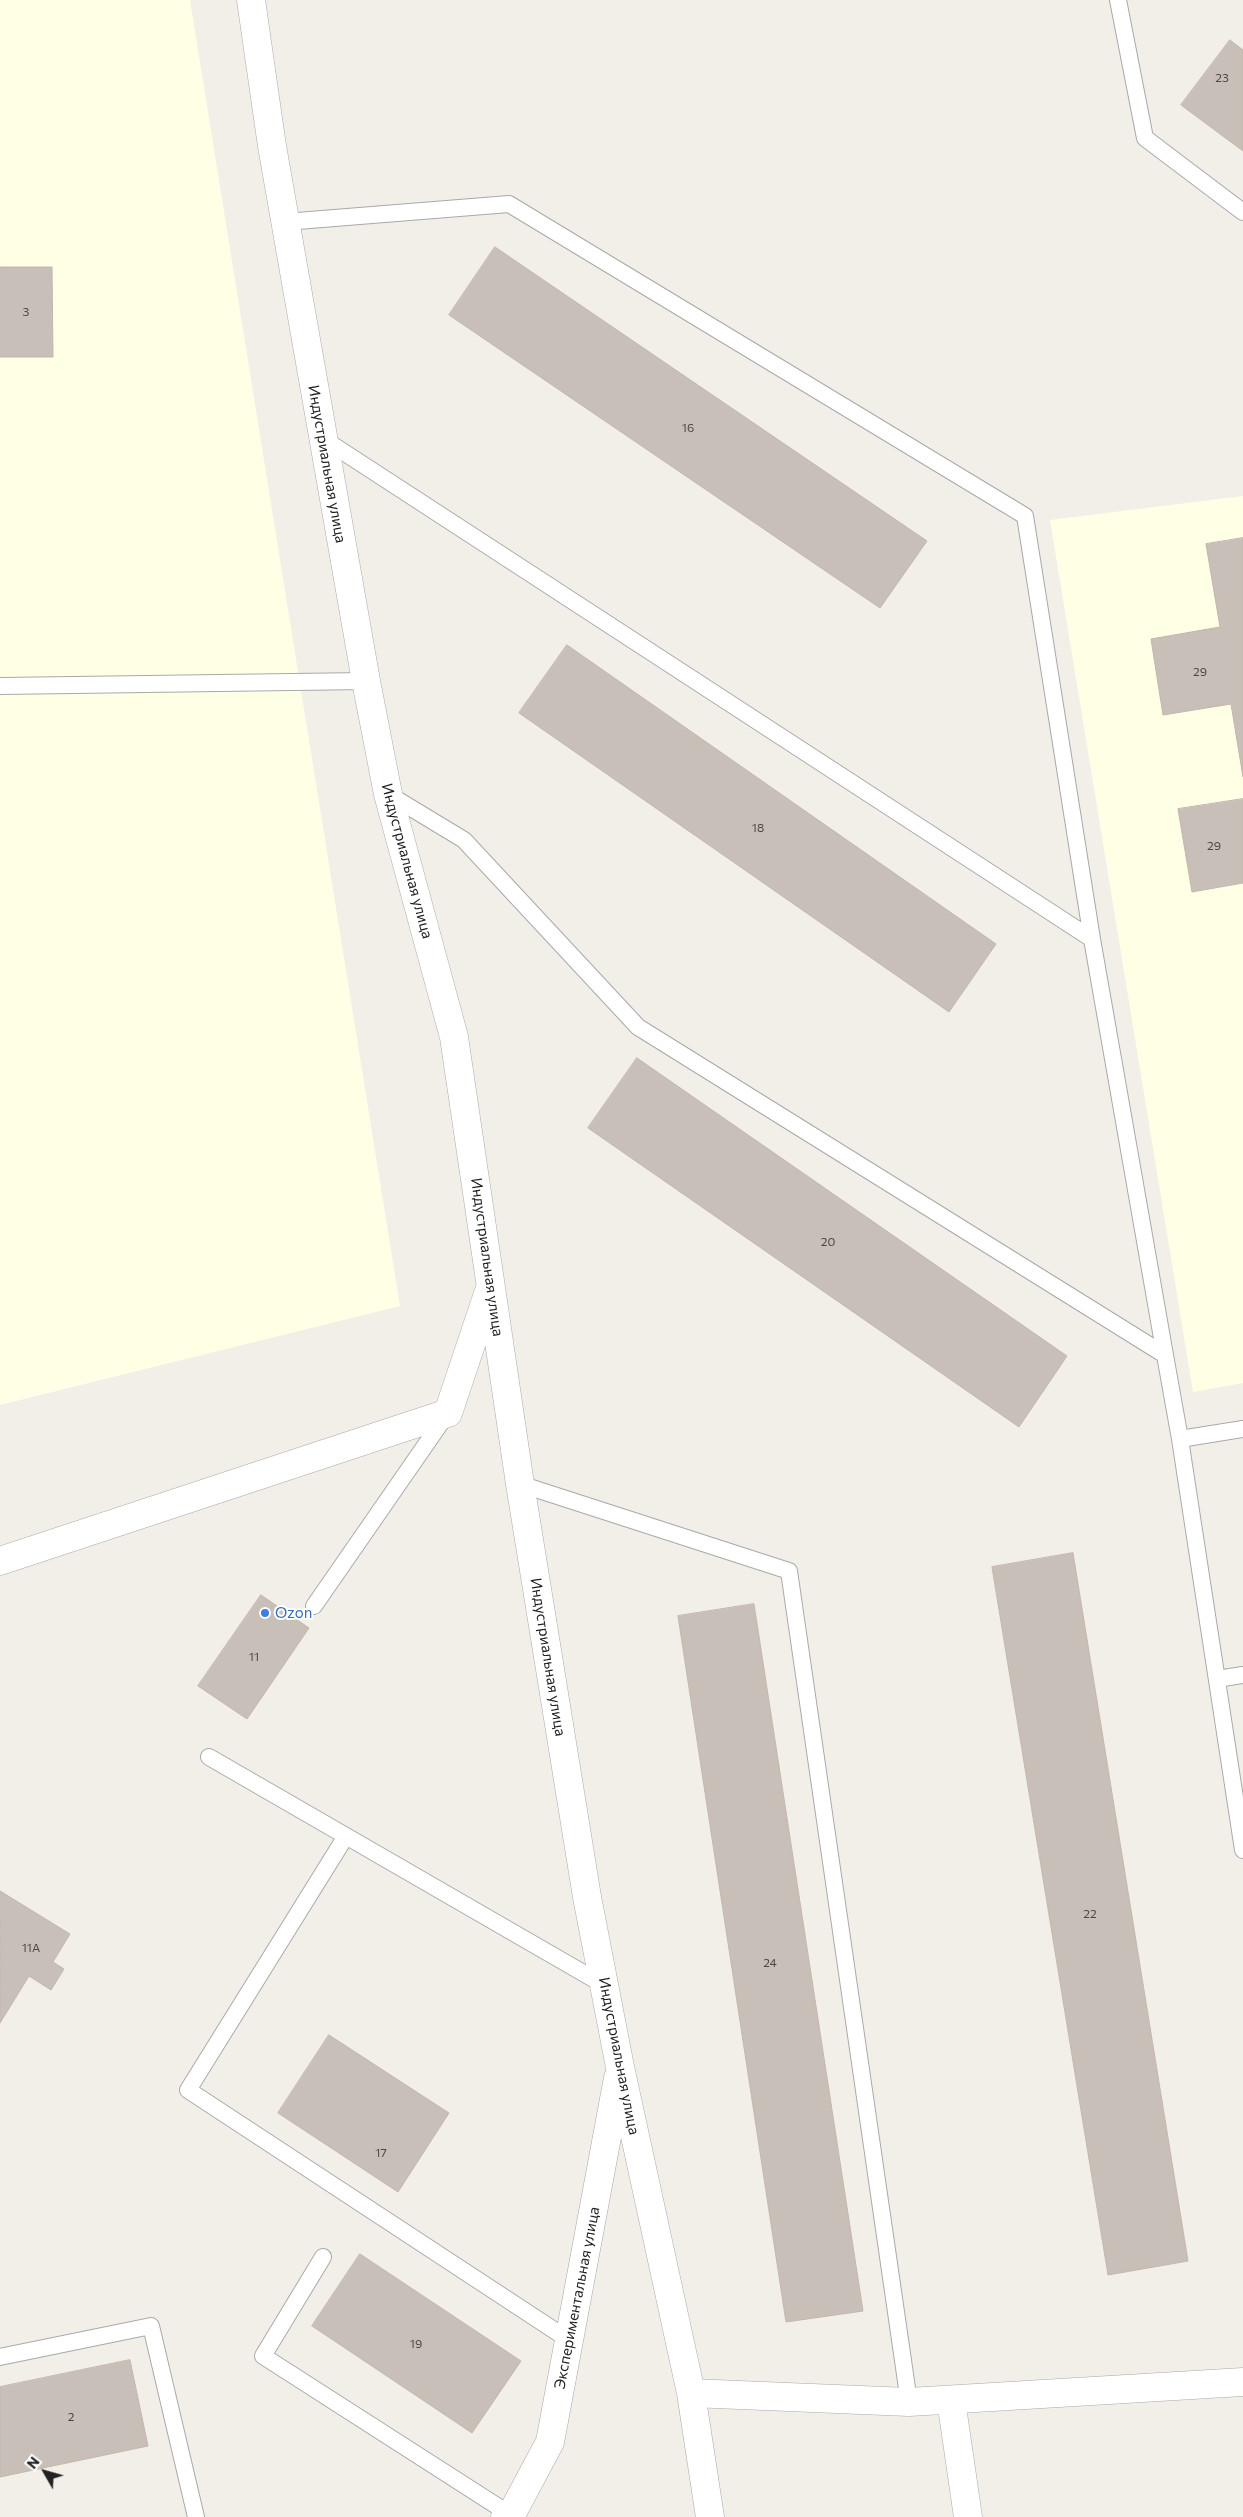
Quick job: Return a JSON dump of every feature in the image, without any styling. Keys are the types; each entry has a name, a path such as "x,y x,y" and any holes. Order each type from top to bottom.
{"street":[{"name":"Индустриальная улица","path":"251,0 285,222 322,438 388,794 454,1037 520,1484 588,1896 620,2067 691,2393 710,2517"},
{"path":"0,1561 448,1412 491,1285"},
{"name":"Экспериментальная улица","path":"508,2516 550,2442 620,2067"},
{"path":"691,2393 909,2402 1243,2382"},
{"path":"951,2400 968,2517"}],"lane":[{"path":"1118,0 1146,138 1243,212"},
{"path":"285,222 509,204 1024,516 1092,939 1180,1439 1243,1850"},
{"path":"322,438 1092,939"},
{"path":"0,686 366,681"},
{"path":"388,794 464,840 638,1027 1165,1355"},
{"path":"314,1606 448,1412"},
{"path":"1180,1439 1243,1429"},
{"path":"520,1484 789,1571 909,2402"},
{"path":"1217,1679 1243,1675"},
{"path":"209,1757 604,1985"},
{"path":"346,1836 188,2090 569,2340"},
{"path":"323,2257 263,2356 508,2516"},
{"path":"0,2357 151,2326 196,2517"}],"shaded area":[{"path":"0,0 190,0 400,1306 0,1405"},
{"path":"1243,496 1243,1383 1193,1392 1050,520"}],"building":[{"path":"1230,40 1243,50 1243,151 1181,105"},
{"path":"495,247 927,541 880,608 449,315"},
{"path":"0,267 52,267 53,357 0,357"},
{"path":"1243,538 1243,777 1231,704 1163,715 1151,639 1220,627 1206,544"},
{"path":"567,645 996,944 949,1012 519,713"},
{"path":"1243,799 1243,883 1192,892 1178,809"},
{"path":"637,1058 1067,1356 1019,1427 588,1128"},
{"path":"1073,1553 1188,2261 1108,2275 992,1567"},
{"path":"261,1595 309,1628 247,1719 198,1686"},
{"path":"754,1604 863,2311 786,2322 678,1616"},
{"path":"0,1891 70,1934 53,1962 64,1969 51,1990 29,1976 0,2023"},
{"path":"329,2035 449,2113 398,2192 278,2113"},
{"path":"360,2254 521,2361 472,2433 312,2326"},
{"path":"130,2360 148,2446 0,2477 0,2387"}],"place":[{"name":"Ozon","path":"265,1613"}]}
